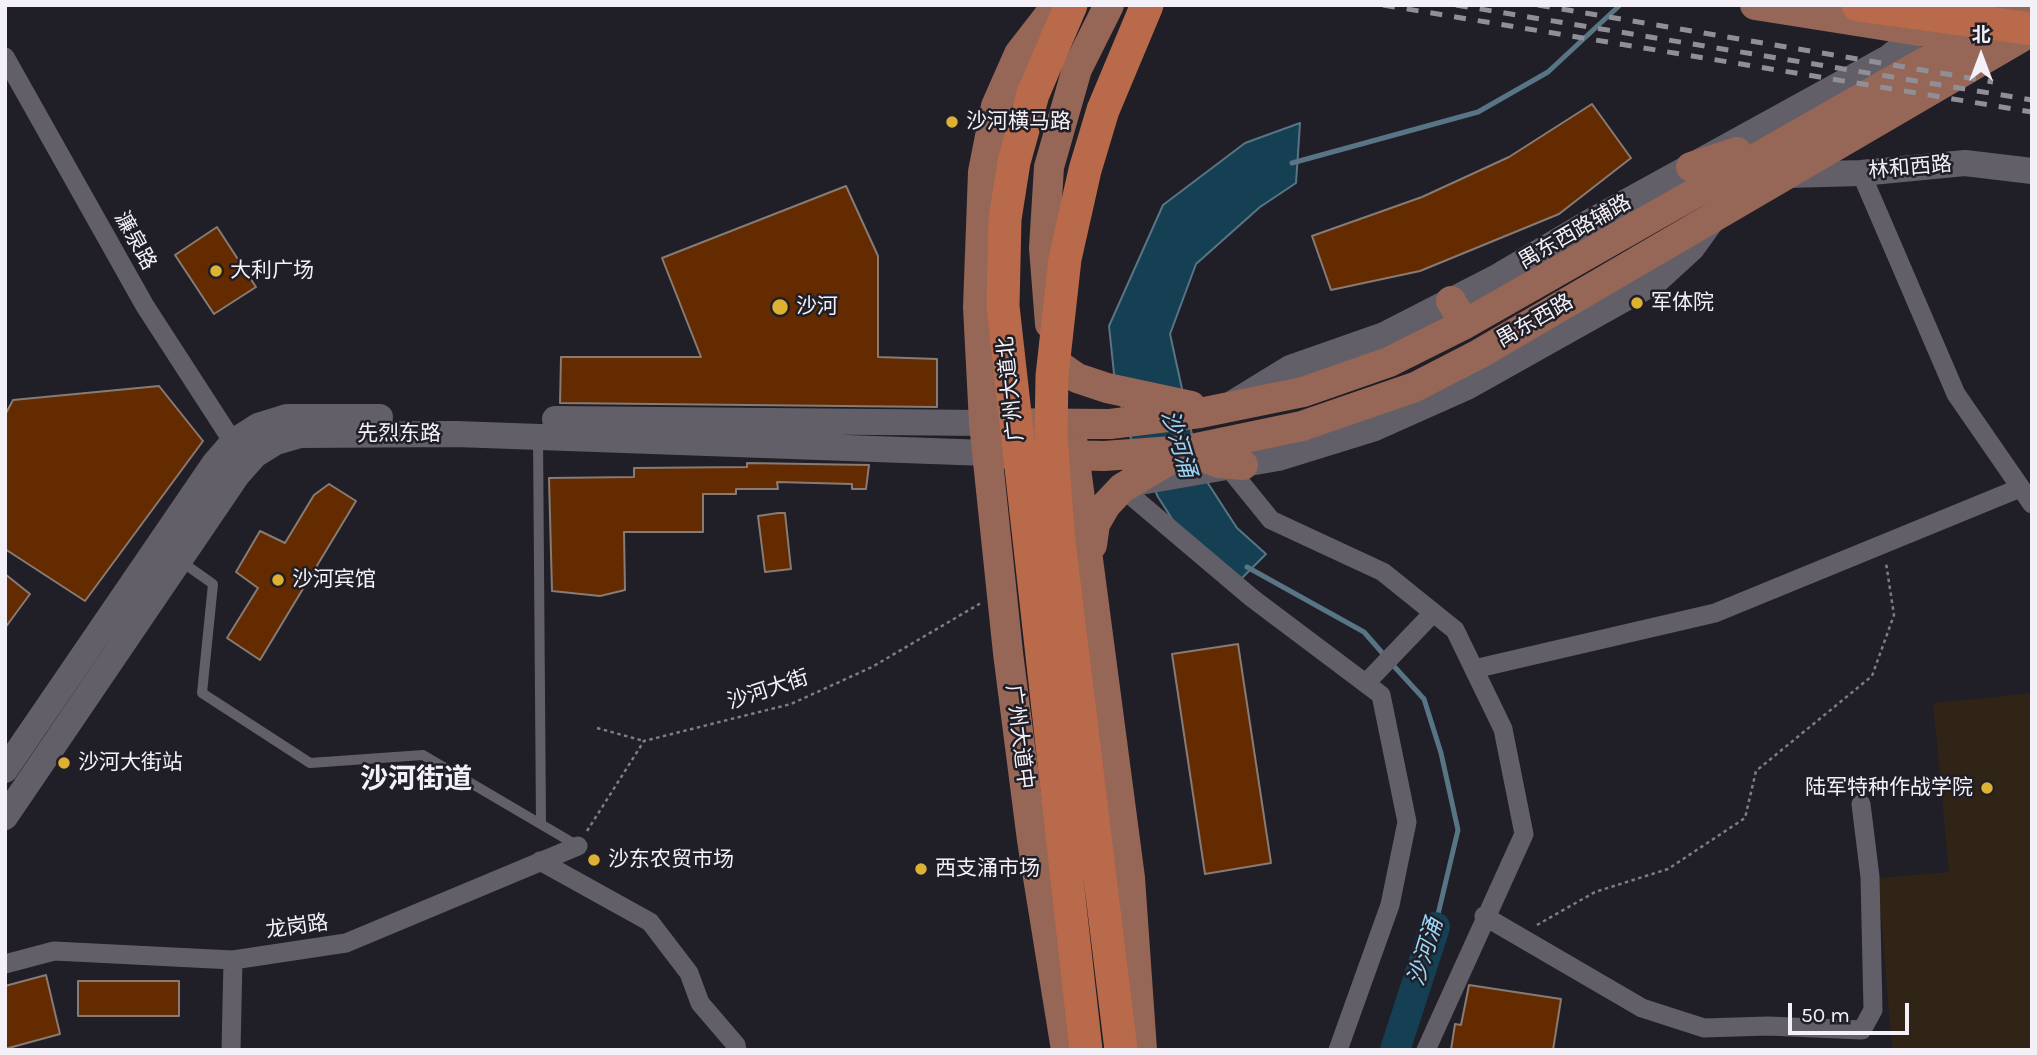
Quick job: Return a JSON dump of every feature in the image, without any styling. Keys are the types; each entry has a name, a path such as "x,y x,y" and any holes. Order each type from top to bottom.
{"highway":[{"name":"广州大道北","path":"1055,782 1007,363 1003,248 1009,187 1026,116 1071,5"},
{"name":"广州大道北","path":"1121,1050 1055,503 1051,435 1054,346 1065,259 1085,170 1113,84 1147,5"},
{"path":"1858,5 2027,25"},
{"name":"广州大道中","path":"1055,782 1086,1050"}],"main road":[{"name":"广州大道北","path":"984,423 978,264 983,172 988,138 1007,77 1019,54 1057,5"},
{"path":"1109,5 1077,69 1049,166 1045,282 1057,364 1076,456 1090,559 1130,878 1142,1050"},
{"path":"1975,5 2027,25"},
{"path":"1769,8 1965,38 2027,25"},
{"name":"禺东西路","path":"986,453 1181,458 1344,414 1496,358 1627,268 1787,175 2027,25"},
{"name":"禺东西路","path":"984,423 1110,424 1169,410 1218,410 1264,402 1339,381 1389,362 1458,312 1610,240 1642,221 1696,177 1805,117 1965,38"},
{"path":"1696,177 1805,117"},
{"path":"1642,221 1660,248"},
{"path":"1610,240 1627,268"},
{"path":"1057,364 1077,379 1169,410 1181,458"},
{"name":"广州大道中","path":"984,423 1032,840 1066,1050"},
{"path":"1090,559 1095,524 1106,505 1122,488 1181,458 1236,466"}],"street":[{"path":"1805,117 1888,58 1909,41 1914,32"},
{"name":"濂泉路","path":"5,57 145,306 233,442"},
{"name":"林和西路","path":"1787,175 1861,173 1965,163 2032,170"},
{"path":"1861,173 1956,394 2032,504"},
{"name":"禺东西路辅路","path":"1458,312 1696,177"},
{"path":"1426,1050 1524,834 1503,729 1455,630 1427,620 1383,572 1271,520 1236,466 1278,458 1375,428 1496,358 1656,281 1692,248 1715,216"},
{"name":"先烈东路","path":"5,769 214,464 233,442 270,421 304,415 986,453"},
{"name":"先烈东路","path":"5,817 247,464 265,447 287,438 317,434 539,428 984,423"},
{"path":"1122,488 1252,598 1370,680 1381,695 1406,822 1390,905 1338,1050"},
{"path":"1474,669 1715,612 2020,488"},
{"path":"1370,680 1427,620"},
{"path":"1485,916 1642,1008 1704,1028 1768,1026 1862,1030 1873,1010 1870,877 1861,804"},
{"name":"龙岗路","path":"5,964 54,951 233,960 346,943 578,846"},
{"path":"540,862 650,922 689,973 700,1003 736,1045 737,1050"},
{"path":"231,1050 233,960"}],"lane":[{"path":"539,428 541,823"},
{"path":"179,560 213,584 202,693 310,763 423,755 578,846"}],"path":[{"path":"1519,935 1595,892 1668,869 1745,818 1756,771 1872,676 1894,615 1883,544"},
{"name":"沙河大街","path":"643,741 790,704 872,667 1002,590"},
{"path":"578,846 643,741 597,728"}],"shaded area":[{"name":"陆军特种作战学院","path":"2032,693 2032,1050 1892,1050 1878,878 1949,872 1933,703"}],"water":[{"path":"1300,123 1296,183 1260,207 1196,264 1170,334 1200,471 1237,528 1266,554 1241,579 1176,525 1158,497 1129,434 1115,383 1109,326 1163,205 1245,143"}],"building":[{"path":"1592,104 1631,158 1559,214 1420,271 1331,290 1312,236 1422,197 1509,157"},
{"name":"沙河","path":"846,186 878,256 878,357 937,359 937,407 560,403 561,357 701,357 662,258"},
{"name":"大利广场","path":"217,227 256,287 214,314 175,255"},
{"path":"159,386 203,441 85,601 5,549 5,415 13,400"},
{"path":"747,463 869,465 866,489 852,489 852,484 777,482 778,489 736,489 736,494 703,494 703,532 624,532 625,590 600,596 552,591 549,478 634,477 634,468 747,467"},
{"name":"沙河宾馆","path":"329,484 356,501 260,660 227,638 258,588 236,572 260,531 285,543 314,495"},
{"path":"785,513 791,569 765,572 758,516"},
{"path":"5,574 30,594 5,628"},
{"path":"1238,644 1271,863 1205,874 1172,654"},
{"path":"46,975 60,1034 5,1049 5,986"},
{"path":"78,981 179,981 179,1016 78,1016"},
{"path":"1469,985 1561,999 1553,1050 1451,1050 1455,1024 1461,1025"}],"waterway":[{"name":"沙河涌","path":"1292,163 1478,112 1548,72 1620,5"},
{"name":"沙河涌","path":"1247,567 1364,632 1385,656"},
{"name":"沙河涌","path":"1391,663 1424,699 1441,753 1458,830 1435,927"},
{"name":"沙河涌","path":"1395,1050 1435,927"}],"railway":[{"path":"1383,5 2032,112"},
{"path":"1456,5 2032,100"},
{"path":"1538,5 1993,82"}],"place":[{"name":"沙河横马路","path":"952,122"},
{"name":"大利广场","path":"216,271"},
{"name":"军体院","path":"1637,303"},
{"name":"沙河","path":"780,307"},
{"name":"沙河宾馆","path":"278,580"},
{"name":"沙河大街站","path":"64,763"},
{"name":"陆军特种作战学院","path":"1987,788"},
{"name":"沙东农贸市场","path":"594,860"},
{"name":"西支涌市场","path":"921,869"}],"district":[{"name":"沙河街道","path":"416,780"}]}
